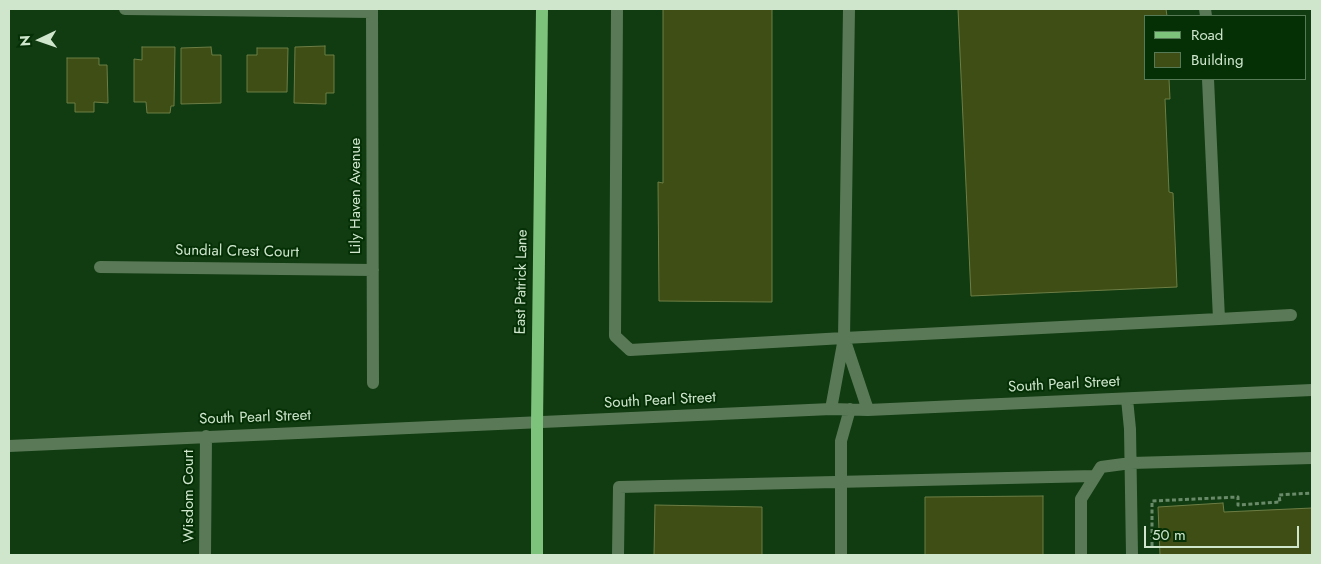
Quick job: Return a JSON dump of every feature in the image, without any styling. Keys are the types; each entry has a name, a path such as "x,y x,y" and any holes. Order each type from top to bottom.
{"main road":[{"name":"East Patrick Lane","path":"538,555 537,423 542,9"}],"street":[{"path":"125,9 372,11"},
{"path":"617,9 615,336 630,350 1292,315"},
{"path":"832,409 844,338 849,9"},
{"name":"Lily Haven Avenue","path":"372,11 373,383"},
{"path":"1208,80 1219,319"},
{"name":"Sundial Crest Court","path":"100,267 373,270"},
{"path":"844,338 868,410"},
{"name":"South Pearl Street","path":"9,446 832,409 868,410 1312,390"},
{"path":"1127,399 1130,429 1132,555"},
{"path":"841,555 841,441 850,410"},
{"name":"Wisdom Court","path":"206,436 206,555"},
{"path":"1081,555 1081,499 1101,467 1131,463 1312,458"},
{"path":"618,555 619,487 1094,476"}],"path":[{"path":"1152,546 1152,501 1238,497 1238,505 1280,502 1280,495 1312,494"}],"building":[{"path":"663,9 772,9 772,302 659,301 658,182 663,183"},
{"path":"958,9 1166,9 1167,15 1144,15 1144,80 1169,80 1170,99 1165,99 1169,192 1173,193 1177,287 971,296"},
{"path":"325,46 325,55 334,55 334,93 326,93 326,104 294,103 295,47"},
{"path":"142,47 175,47 174,106 171,106 170,113 147,113 146,102 134,102 134,59 142,60"},
{"path":"211,47 212,55 221,55 221,103 181,104 181,48"},
{"path":"257,48 288,48 287,92 247,92 247,55 257,55"},
{"path":"67,58 99,58 99,65 107,65 108,103 94,102 94,112 75,112 75,103 67,103"},
{"path":"1043,496 1043,555 925,555 925,497"},
{"path":"1223,503 1224,512 1312,508 1312,555 1160,555 1158,507"},
{"path":"655,505 762,507 762,555 654,555"}]}
